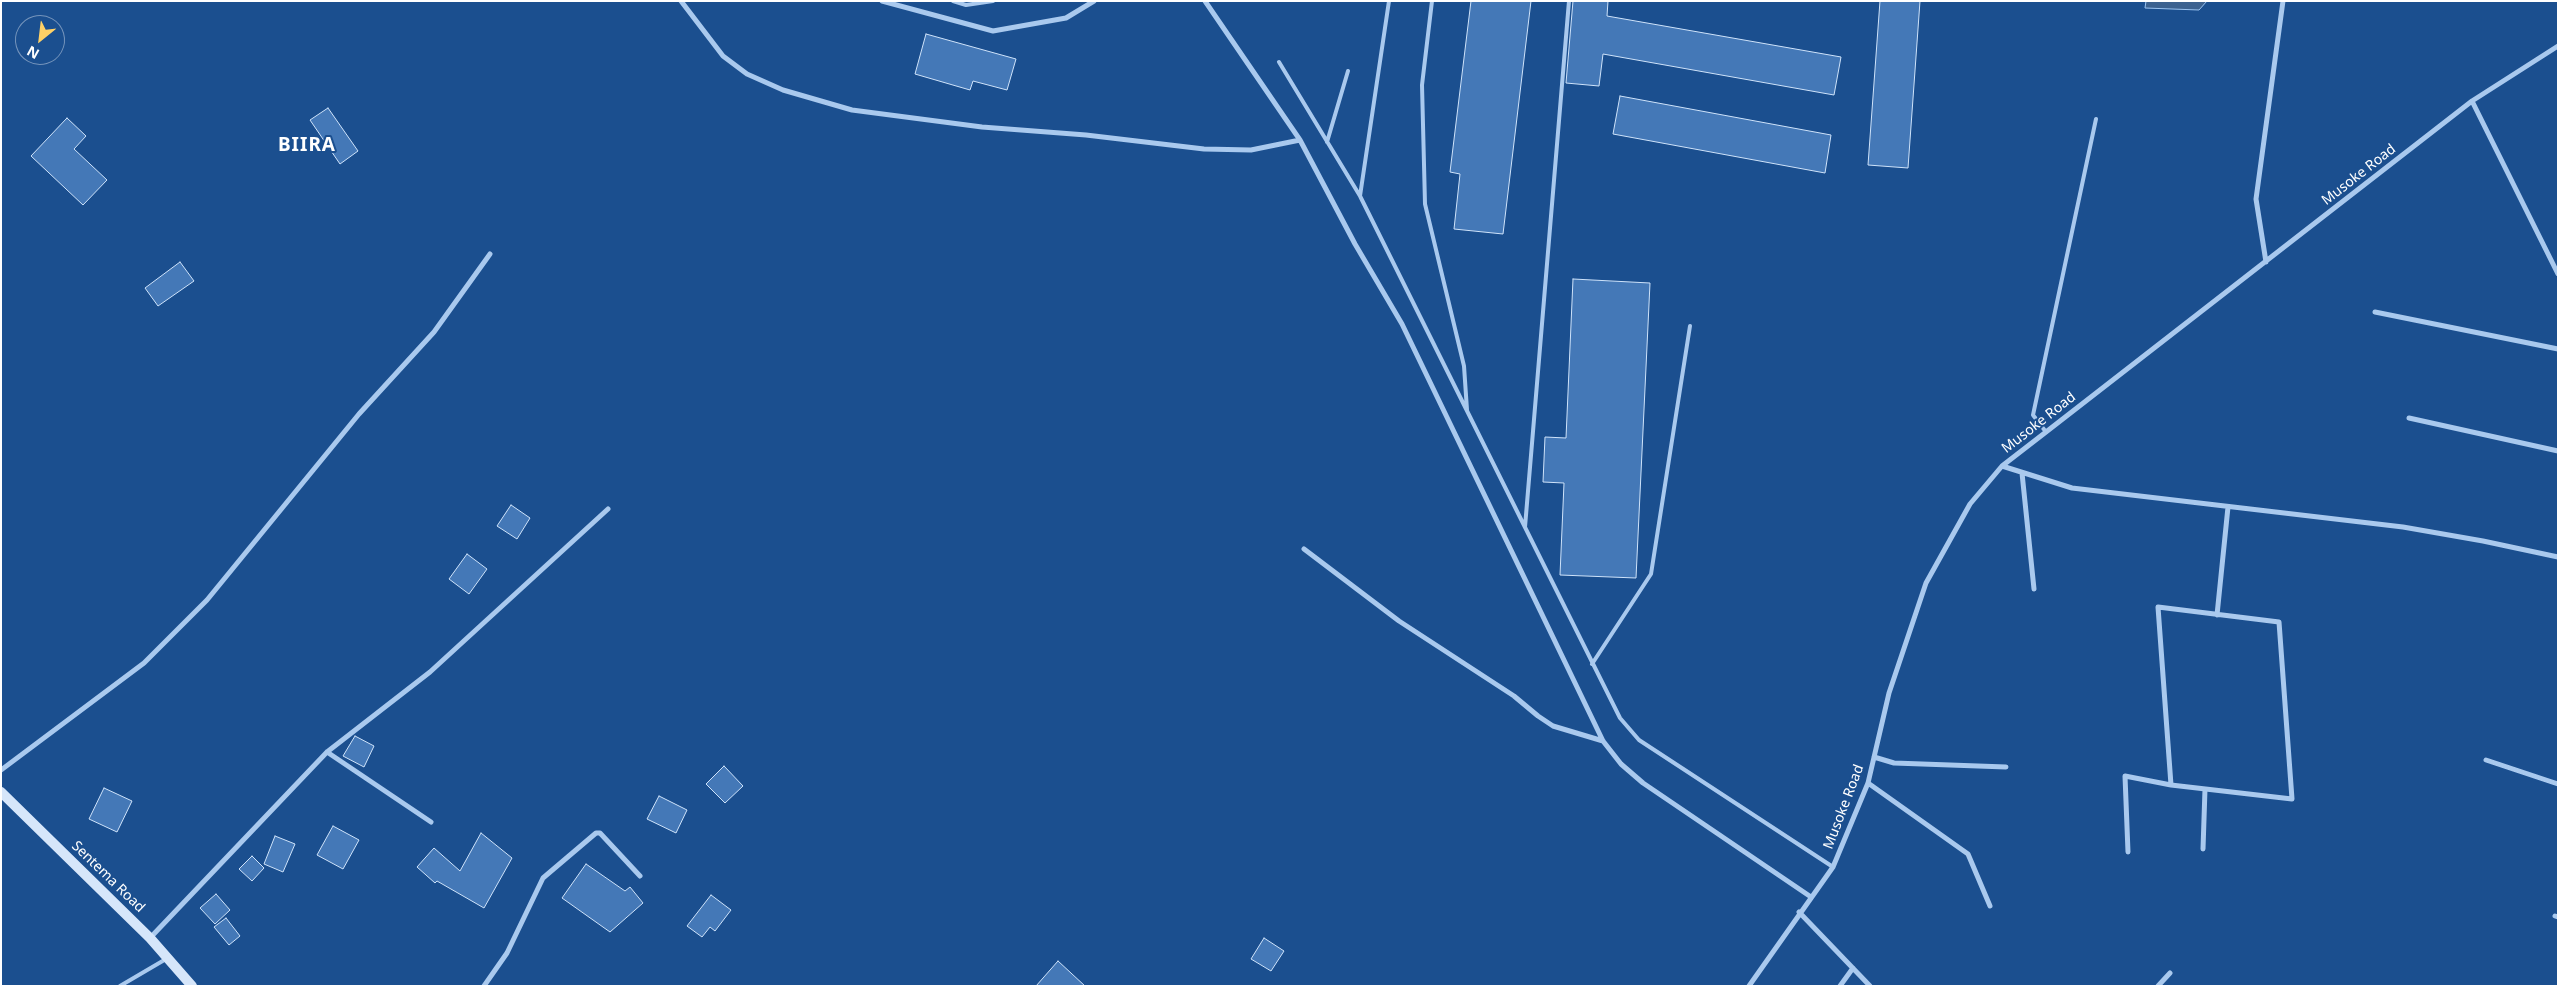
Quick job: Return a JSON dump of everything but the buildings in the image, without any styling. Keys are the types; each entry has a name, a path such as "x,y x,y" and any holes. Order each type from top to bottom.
{"main road":[{"name":"Sentema Road","path":"1,792 150,938 192,986"}],"street":[{"path":"681,1 722,56 747,74 783,90 852,110 982,127 1086,135 1204,149 1251,150 1300,140"},
{"path":"882,1 993,31 1066,18 1094,1"},
{"path":"2266,262 2256,199 2283,1"},
{"path":"1206,2 1300,140 1355,244 1402,324 1603,740 1621,764 1643,783 1811,897"},
{"name":"Musoke Road","path":"1749,986 1799,912 1833,867 1868,782 1889,693 1926,583 1970,504 2002,466 2472,101 2558,46"},
{"path":"2472,101 2558,274"},
{"path":"1,770 144,663 207,600 359,414 434,332 490,254"},
{"path":"2375,312 2558,350"},
{"path":"2409,418 2558,451"},
{"path":"2002,466 2072,488 2403,527 2558,557"},
{"path":"2022,473 2034,589"},
{"path":"2217,614 2228,507"},
{"path":"150,938 327,752 430,672 608,509"},
{"path":"1304,550 1399,621 1514,696 1553,726 1603,740"},
{"path":"2128,852 2125,776 2171,785 2292,799 2279,622 2158,607 2171,785"},
{"path":"327,752 430,822"},
{"path":"1874,757 1894,763 2006,767"},
{"path":"2486,760 2558,784"},
{"path":"1868,782 1968,854 1990,906"},
{"path":"2203,849 2205,789"},
{"path":"484,986 507,953 543,878 596,833 600,833 640,876"},
{"path":"1799,912 1870,986"},
{"path":"1840,986 1853,968"},
{"path":"2158,986 2170,973"}],"lane":[{"path":"953,1 966,5 992,1"},
{"path":"1360,196 1389,1"},
{"path":"1432,1 1422,85 1425,204 1464,366 1467,413"},
{"path":"1525,529 1569,1"},
{"path":"1279,62 1360,196 1620,718 1639,740 1833,867"},
{"path":"1327,142 1348,71"},
{"path":"2046,432 2033,416 2096,119"},
{"path":"1592,664 1651,574 1690,326"},
{"path":"120,986 168,958"}],"water":[{"path":"2146,1 2207,1 2199,10 2145,8"}],"district":[{"name":"BIIRA","path":"307,146"}]}
